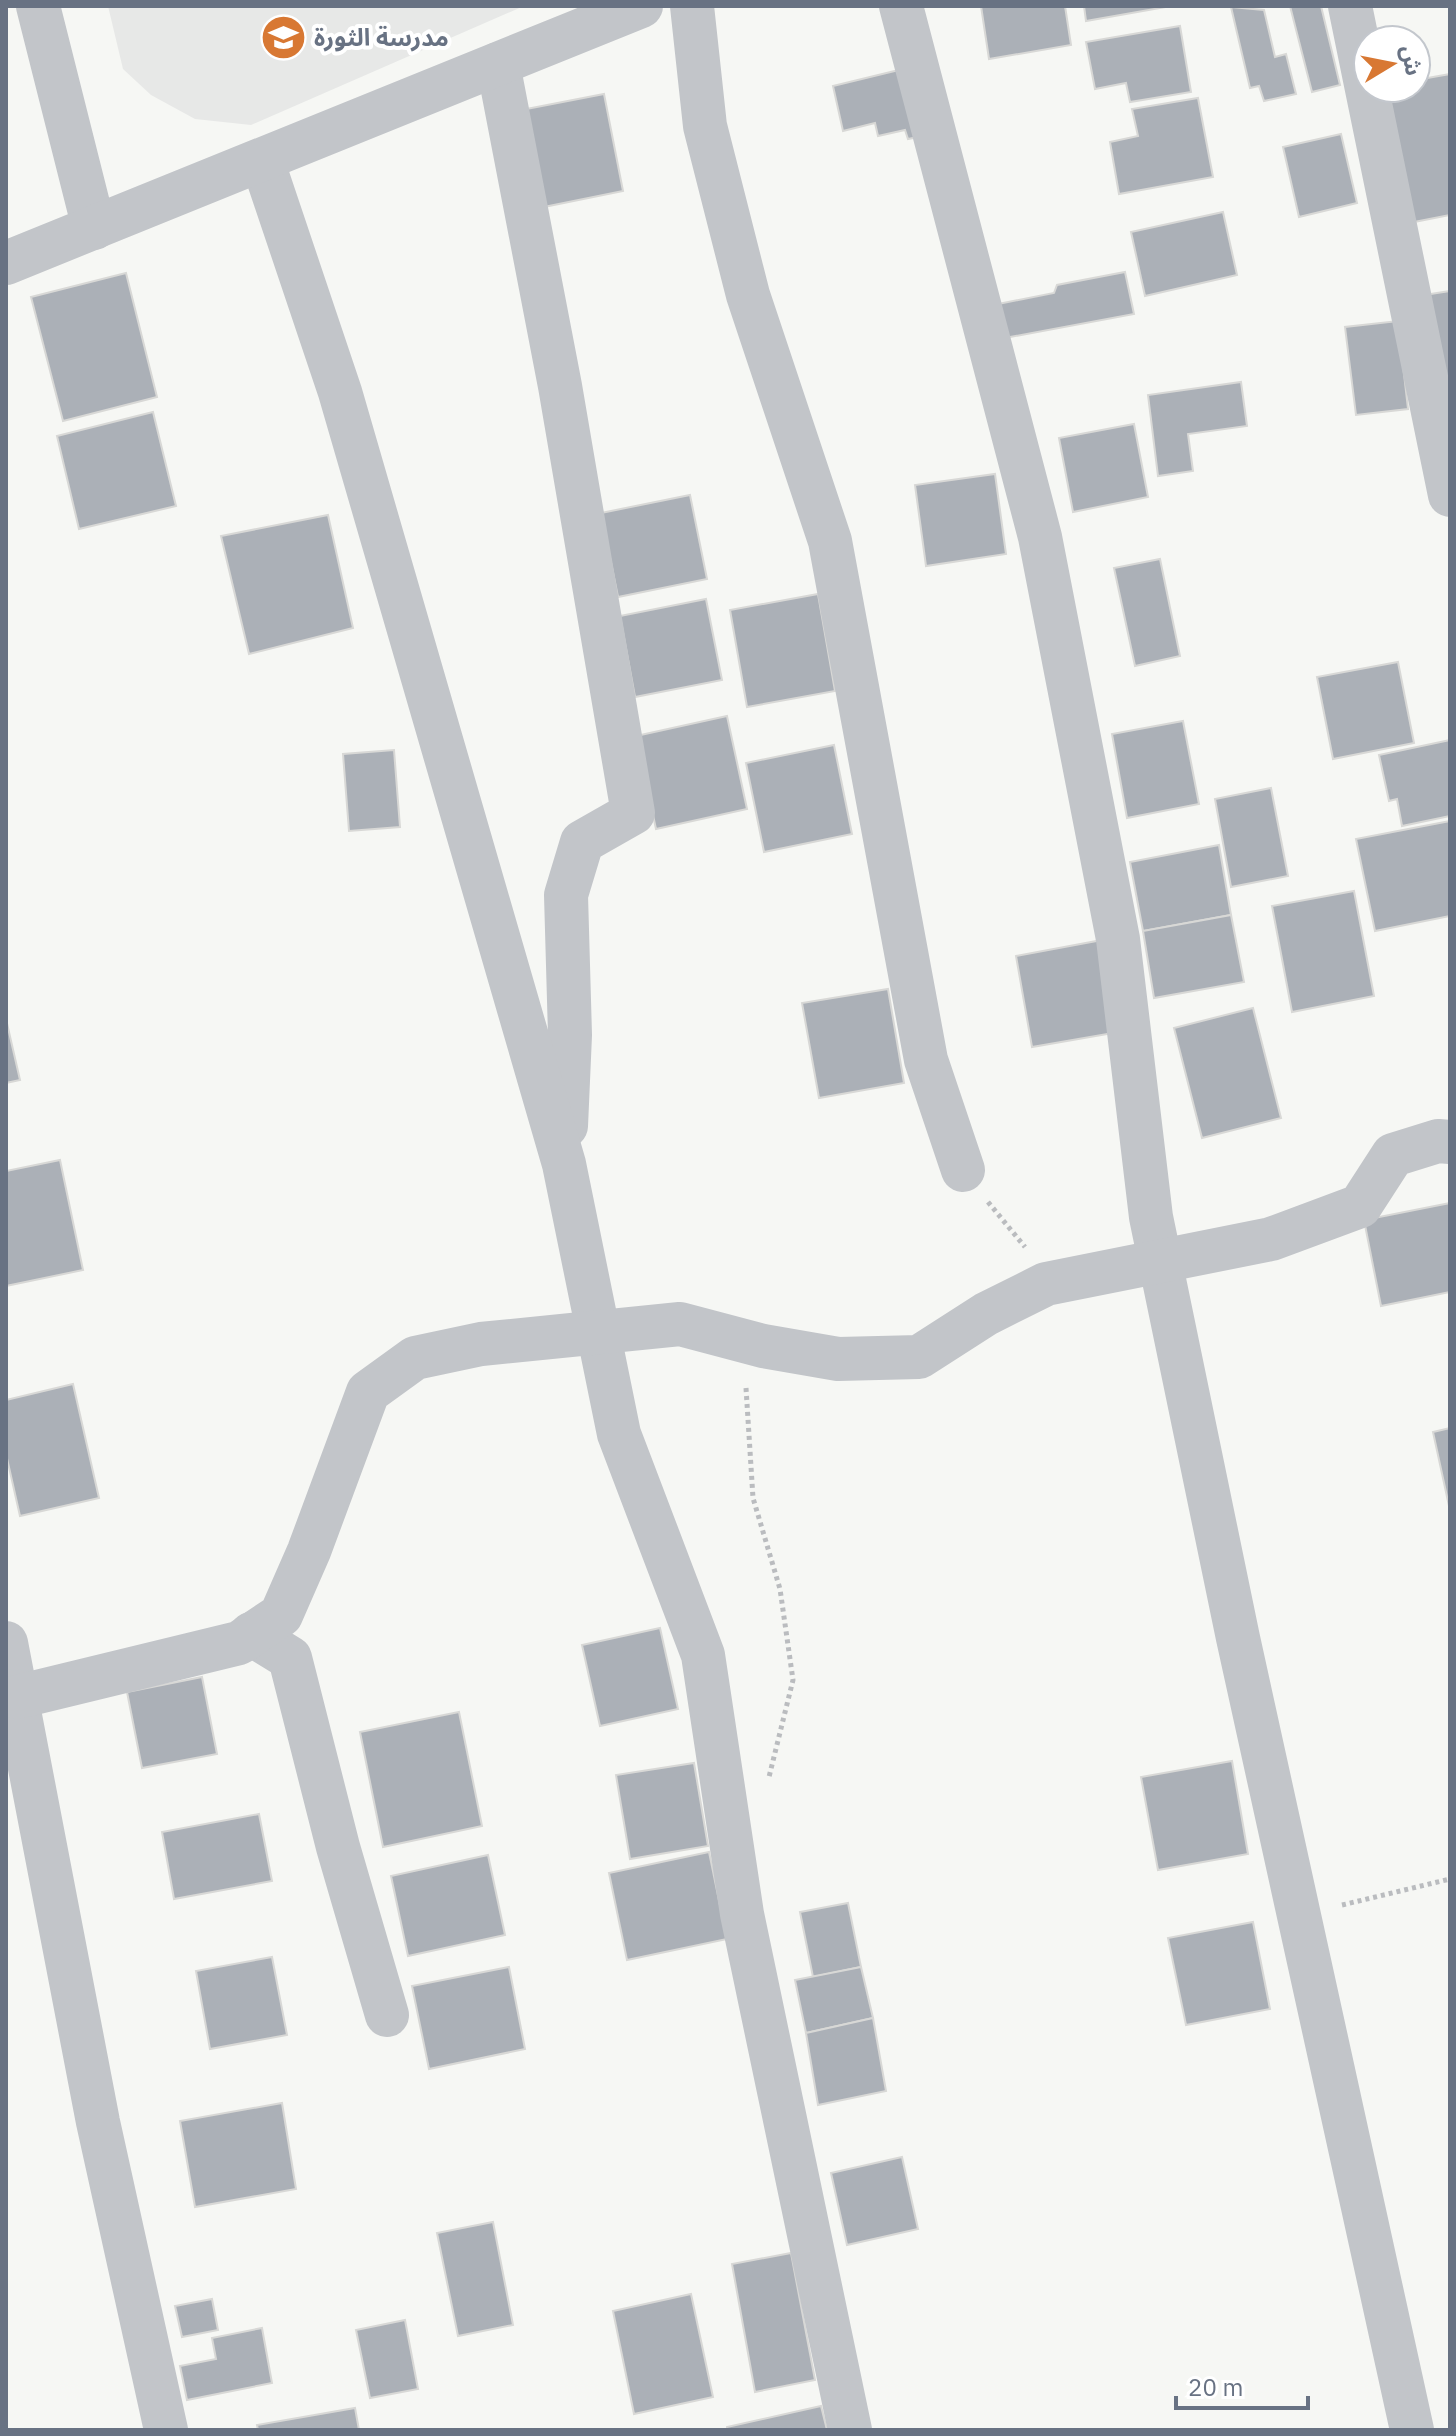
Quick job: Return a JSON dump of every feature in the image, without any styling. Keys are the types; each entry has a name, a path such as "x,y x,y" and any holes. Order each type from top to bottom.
{"street":[{"path":"38,6 94,228"},
{"path":"6,263 641,6"},
{"path":"692,6 705,126 748,295 830,541 926,1060 963,1170"},
{"path":"901,6 1040,537 1118,939 1151,1217 1298,1916 1412,2430"},
{"path":"1350,6 1450,495"},
{"path":"498,64 560,386 633,813 582,842 566,895 570,1035 564,1164"},
{"path":"262,160 340,392 564,1164 619,1434 703,1655 742,1914 850,2430"},
{"path":"17,1697 227,1646 281,1615 309,1551 368,1392 415,1358 481,1344 680,1324 763,1346 838,1359 919,1357 986,1314 1043,1286 1271,1239 1360,1206 1393,1155 1438,1141 1450,1142"},
{"path":"251,1634 290,1658 338,1847 387,2015"},
{"path":"6,1643 98,2122 166,2430"}],"path":[{"path":"963,1170 1020,1238 1043,1286"},
{"path":"763,1346 744,1393 753,1498 780,1589 793,1680 767,1790"},
{"path":"1298,1916 1450,1879"}],"shaded area":[{"name":"مدرسة الثورة","path":"108,6 524,6 251,125 195,119 151,95 123,69"}],"building":[{"path":"981,6 1065,6 1071,45 989,59"},
{"path":"1084,6 1166,6 1166,7 1086,21"},
{"path":"1290,6 1321,6 1340,85 1312,92"},
{"path":"1231,7 1264,10 1275,57 1286,54 1296,94 1264,101 1259,86 1250,88"},
{"path":"1180,26 1191,92 1130,102 1126,83 1095,89 1086,42"},
{"path":"907,68 923,136 908,139 905,130 878,136 875,123 843,131 833,86"},
{"path":"1450,74 1450,215 1409,223 1387,104 1432,104 1432,77"},
{"path":"604,94 623,191 534,209 516,111"},
{"path":"1198,98 1213,177 1119,194 1110,142 1138,136 1132,109"},
{"path":"1341,134 1357,203 1299,217 1283,147"},
{"path":"1223,212 1237,275 1145,296 1131,232"},
{"path":"1125,272 1134,314 994,340 988,306 1054,293 1057,285"},
{"path":"126,273 157,397 63,421 31,297"},
{"path":"1450,291 1450,394 1424,295"},
{"path":"1398,321 1408,409 1356,415 1345,327"},
{"path":"1241,382 1247,426 1188,434 1193,471 1158,476 1148,395"},
{"path":"153,412 176,506 79,529 57,436"},
{"path":"1134,424 1148,497 1073,512 1059,438"},
{"path":"995,474 1006,554 926,566 915,485"},
{"path":"690,495 707,579 618,597 601,513"},
{"path":"328,515 353,628 249,654 221,536"},
{"path":"1160,559 1180,656 1135,666 1114,568"},
{"path":"818,594 835,691 747,707 730,610"},
{"path":"706,599 722,680 635,697 620,616"},
{"path":"1398,662 1414,743 1333,759 1317,677"},
{"path":"727,716 747,809 656,829 636,736"},
{"path":"1183,721 1199,804 1127,818 1112,734"},
{"path":"1450,740 1450,816 1402,826 1397,799 1389,801 1379,755"},
{"path":"834,745 852,834 764,852 746,763"},
{"path":"394,750 400,827 349,831 343,754"},
{"path":"1271,788 1288,876 1231,887 1215,799"},
{"path":"1450,821 1450,916 1375,931 1356,839"},
{"path":"1219,845 1231,915 1143,931 1130,862"},
{"path":"1354,891 1374,996 1292,1012 1272,906"},
{"path":"1231,915 1244,982 1154,998 1143,931"},
{"path":"1102,940 1119,1032 1032,1047 1016,956"},
{"path":"888,989 904,1083 819,1098 802,1003"},
{"path":"1253,1008 1281,1118 1202,1138 1174,1028"},
{"path":"6,1019 20,1080 6,1083"},
{"path":"60,1160 83,1270 6,1286 6,1171"},
{"path":"1450,1203 1450,1292 1381,1306 1364,1220"},
{"path":"73,1384 99,1498 20,1516 6,1454 6,1400"},
{"path":"1450,1428 1450,1505 1449,1506 1433,1432"},
{"path":"660,1628 678,1709 600,1726 582,1645"},
{"path":"202,1677 217,1754 142,1768 127,1692"},
{"path":"459,1712 482,1826 383,1847 360,1732"},
{"path":"1232,1761 1248,1854 1158,1870 1141,1777"},
{"path":"694,1763 708,1846 630,1859 616,1775"},
{"path":"259,1814 272,1881 174,1899 162,1832"},
{"path":"709,1852 727,1939 627,1960 609,1873"},
{"path":"488,1855 505,1935 408,1956 391,1876"},
{"path":"848,1903 861,1967 813,1977 800,1912"},
{"path":"1253,1922 1270,2009 1186,2025 1168,1938"},
{"path":"272,1957 287,2035 210,2049 196,1971"},
{"path":"509,1967 525,2049 429,2069 412,1986"},
{"path":"861,1967 873,2018 806,2033 795,1980"},
{"path":"873,2018 886,2091 818,2105 806,2033"},
{"path":"282,2103 296,2189 195,2207 180,2121"},
{"path":"902,2157 918,2229 847,2245 831,2173"},
{"path":"493,2222 513,2325 458,2336 437,2233"},
{"path":"791,2253 815,2380 755,2392 732,2264"},
{"path":"691,2294 713,2397 634,2414 613,2311"},
{"path":"212,2299 218,2330 182,2337 175,2306"},
{"path":"405,2320 418,2389 370,2398 356,2330"},
{"path":"262,2328 272,2383 187,2400 180,2366 216,2359 212,2338"},
{"path":"821,2406 827,2430 727,2430 727,2427"},
{"path":"355,2408 359,2430 258,2430 257,2425"}],"place":[{"name":"مدرسة الثورة","path":"283,38"}]}
